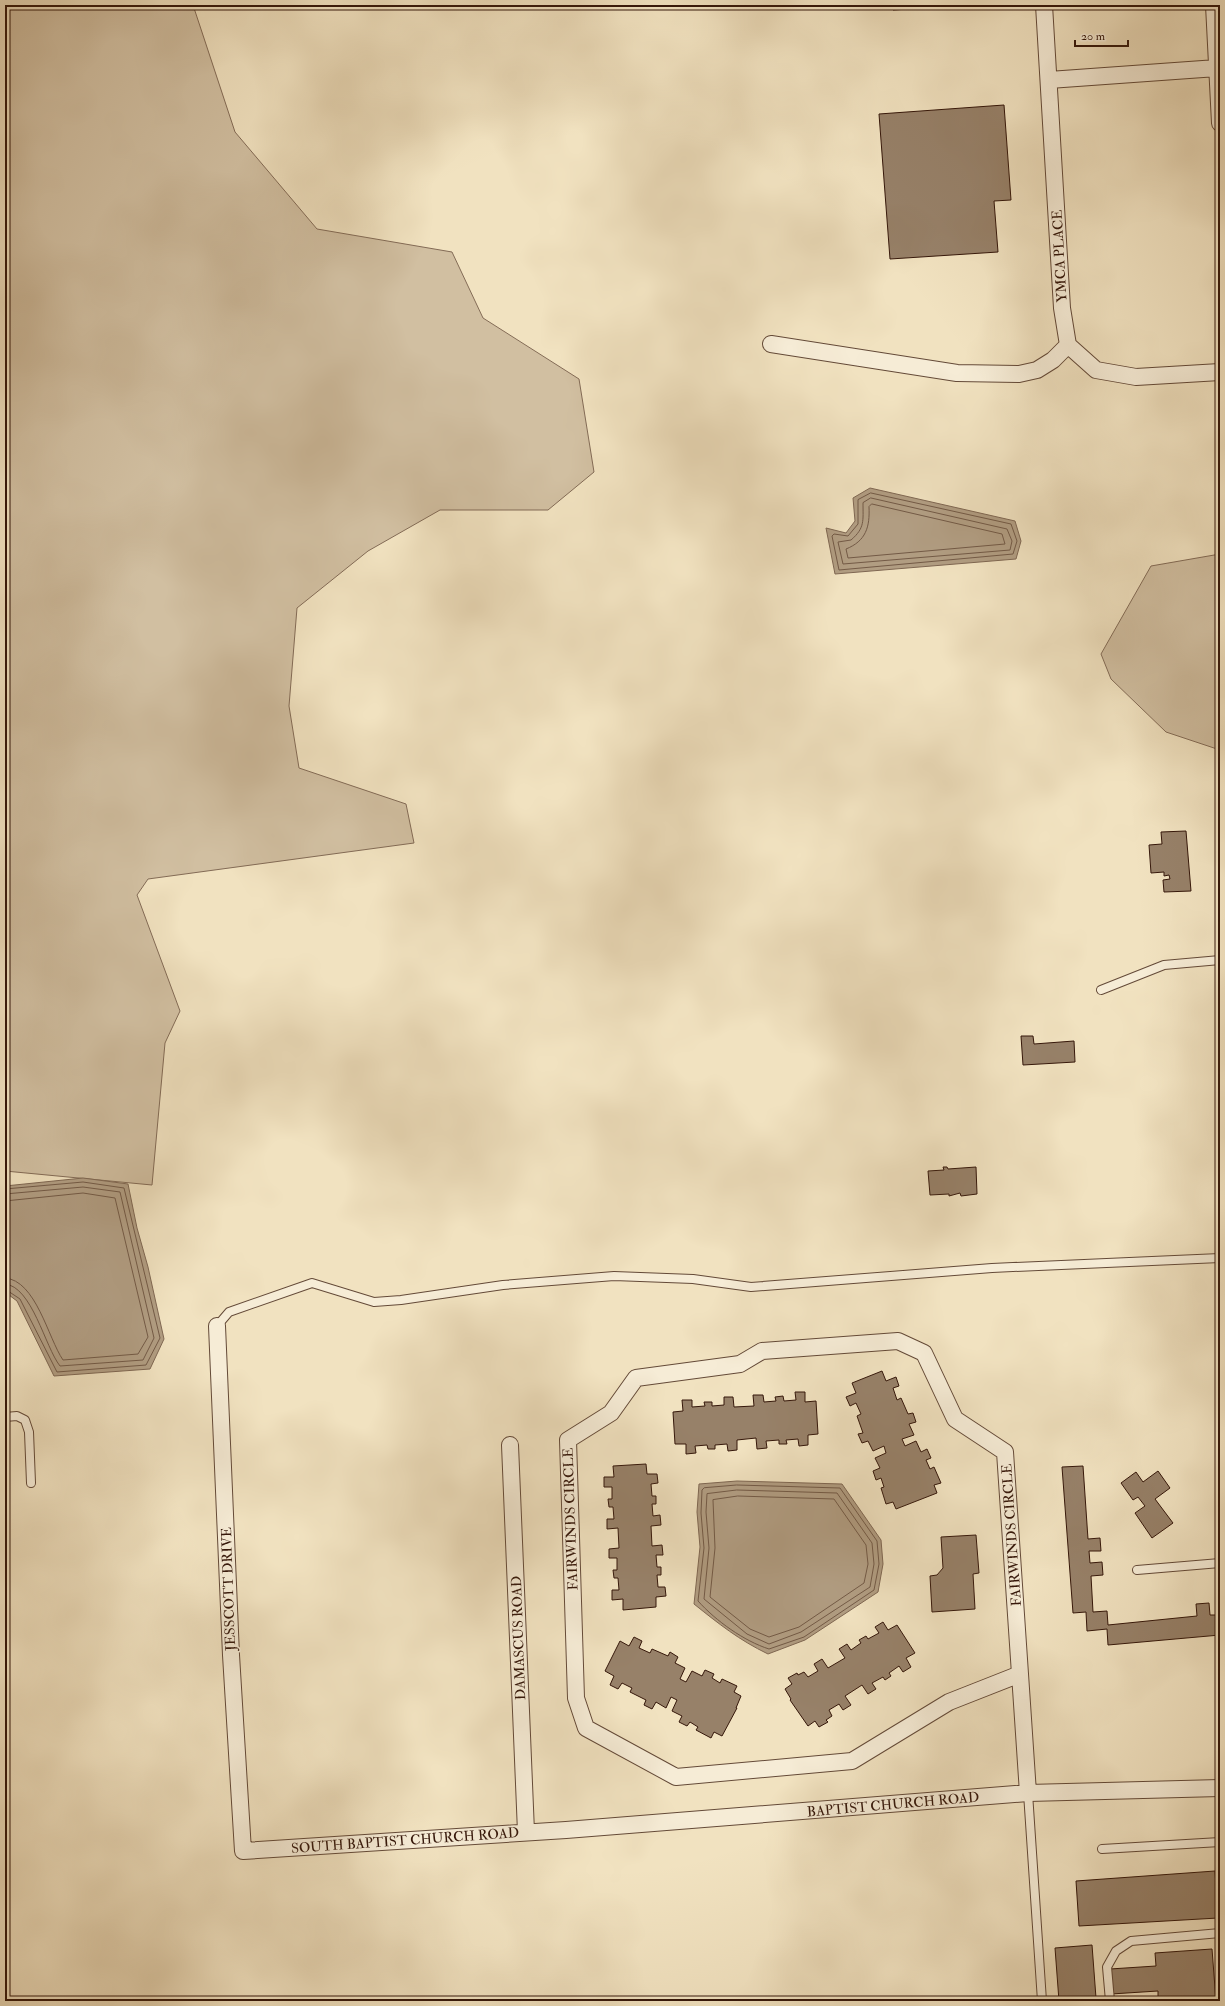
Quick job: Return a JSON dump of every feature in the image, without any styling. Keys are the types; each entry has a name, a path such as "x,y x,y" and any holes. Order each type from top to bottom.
{"street":[{"name":"YMCA PLACE","path":"1044,5 1062,308 1068,344"},
{"path":"1214,5 1220,123"},
{"path":"1049,80 1217,68"},
{"path":"771,344 957,372 1019,374 1037,370 1053,360 1068,344 1096,370 1136,377 1220,372"},
{"name":"JESSCOTT DRIVE","path":"217,1326 231,1655 243,1851"},
{"name":"FAIRWINDS CIRCLE","path":"1020,1674 949,1702 852,1761 676,1777 586,1728 576,1698 568,1440 611,1413 636,1378 740,1364 762,1351 898,1341 924,1353 955,1419 1005,1452 1020,1674 1028,1793"},
{"name":"DAMASCUS ROAD","path":"510,1445 526,1832"},
{"name":"BAPTIST CHURCH ROAD","path":"566,1830 1028,1793 1220,1788"},
{"name":"SOUTH BAPTIST CHURCH ROAD","path":"243,1851 566,1830"}],"lane":[{"path":"1101,990 1164,965 1220,960"},
{"path":"217,1326 229,1312 312,1284 374,1302 401,1300 503,1286 614,1276 693,1279 751,1287 992,1268 1220,1258"},
{"path":"5,1417 17,1416 25,1420 29,1432 31,1483"},
{"path":"1137,1570 1220,1563"},
{"path":"1028,1793 1042,2001"},
{"path":"1102,1849 1220,1842"},
{"path":"1110,2001 1108,1967 1116,1951 1131,1941 1220,1933"}],"shaded area":[{"path":"5,5 193,5 235,132 317,229 452,252 483,318 579,379 594,472 548,510 440,510 368,551 297,608 289,706 299,768 406,804 414,843 148,879 137,895 180,1011 165,1043 152,1185 5,1171"},
{"path":"1220,554 1220,750 1166,732 1111,679 1101,654 1151,566"}],"water":[{"path":"870,488 1015,521 1021,541 1016,559 835,574 826,528 846,533 855,521 853,498"},
{"path":"83,1178 128,1184 164,1339 150,1369 54,1376 17,1301 5,1292 5,1186"},
{"path":"737,1481 842,1484 881,1540 883,1564 878,1592 805,1640 768,1654 738,1637 694,1604 700,1547 697,1512 699,1484"}],"building":[{"path":"893,5 941,5 941,7 893,10"},
{"path":"1004,105 1011,200 994,201 998,252 890,259 879,114"},
{"path":"1186,831 1191,891 1164,892 1163,880 1170,879 1169,875 1164,876 1164,872 1151,873 1149,845 1162,844 1161,832"},
{"path":"1021,1036 1033,1036 1034,1044 1074,1041 1075,1062 1023,1065"},
{"path":"943,1167 947,1167 948,1169 976,1167 977,1194 961,1196 960,1193 949,1196 949,1194 930,1195 928,1171 944,1170"},
{"path":"882,1371 886,1381 896,1377 899,1386 893,1388 897,1400 901,1398 908,1414 913,1413 916,1422 909,1424 914,1435 902,1439 905,1446 916,1441 921,1452 927,1449 931,1458 926,1460 930,1469 934,1467 941,1483 934,1485 937,1493 896,1509 893,1502 886,1504 881,1488 884,1487 881,1478 876,1480 873,1471 880,1468 875,1458 886,1453 884,1446 873,1451 868,1441 862,1443 858,1434 863,1433 857,1416 861,1414 856,1403 850,1406 846,1397 856,1393 852,1383"},
{"path":"795,1392 805,1392 805,1402 816,1401 818,1434 808,1435 808,1445 799,1446 798,1439 786,1440 787,1444 779,1444 779,1440 766,1441 767,1448 757,1449 756,1438 737,1440 737,1450 728,1451 727,1444 715,1445 715,1449 708,1449 707,1445 695,1446 696,1453 686,1454 686,1444 675,1444 673,1412 683,1411 682,1400 692,1400 692,1407 705,1406 704,1402 712,1402 712,1406 724,1405 724,1397 733,1397 734,1407 754,1406 753,1395 763,1395 764,1402 776,1401 775,1397 783,1396 784,1401 796,1400"},
{"path":"646,1464 647,1474 657,1474 658,1483 651,1484 652,1496 656,1496 656,1504 652,1504 653,1516 660,1515 661,1525 651,1526 652,1546 662,1545 663,1555 656,1555 657,1567 661,1567 661,1575 657,1575 658,1587 665,1587 666,1596 656,1597 656,1607 623,1610 623,1599 612,1600 612,1590 619,1590 618,1578 614,1578 613,1570 617,1570 617,1558 609,1558 609,1549 619,1548 618,1528 607,1529 607,1519 614,1519 613,1507 609,1507 608,1499 612,1499 612,1487 604,1487 604,1477 614,1477 613,1466"},
{"path":"1083,1466 1088,1539 1100,1538 1101,1551 1089,1551 1090,1563 1102,1562 1103,1575 1091,1576 1093,1612 1107,1611 1108,1625 1197,1616 1196,1604 1209,1603 1210,1615 1220,1615 1220,1635 1108,1645 1107,1629 1087,1631 1086,1612 1073,1613 1062,1467"},
{"path":"1158,1471 1170,1488 1155,1499 1173,1523 1152,1538 1135,1513 1145,1506 1138,1497 1133,1500 1121,1483 1136,1472 1143,1482"},
{"path":"976,1535 979,1573 973,1574 975,1609 932,1612 930,1576 937,1575 943,1568 941,1537"},
{"path":"883,1622 888,1630 897,1625 915,1653 906,1658 911,1667 903,1672 899,1666 889,1673 891,1676 885,1680 883,1677 872,1683 876,1689 868,1694 862,1685 845,1696 851,1705 843,1710 839,1704 829,1710 832,1716 826,1720 828,1722 819,1727 815,1721 808,1726 790,1700 791,1699 785,1689 792,1684 788,1678 797,1673 798,1675 804,1672 808,1677 818,1671 814,1664 822,1659 828,1668 845,1658 839,1649 847,1644 851,1650 861,1643 859,1640 866,1636 868,1639 879,1633 875,1627"},
{"path":"634,1637 642,1641 639,1648 650,1653 652,1649 668,1656 670,1652 678,1657 675,1663 685,1668 680,1679 686,1682 692,1671 702,1676 705,1670 714,1674 712,1678 720,1683 722,1679 737,1686 734,1692 741,1696 737,1708 722,1736 714,1732 711,1738 696,1730 698,1727 690,1722 687,1726 679,1722 682,1716 672,1711 677,1700 671,1697 666,1708 656,1702 652,1709 644,1705 646,1700 630,1692 632,1688 622,1683 618,1689 610,1685 614,1676 605,1671 620,1641 629,1646"},
{"path":"1215,1871 1218,1918 1079,1926 1076,1881"},
{"path":"1092,1945 1096,1998 1083,1999 1084,2001 1059,2001 1055,1948"},
{"path":"1212,1949 1216,2001 1158,2001 1158,1991 1111,1994 1110,1969 1156,1966 1155,1953"}]}
